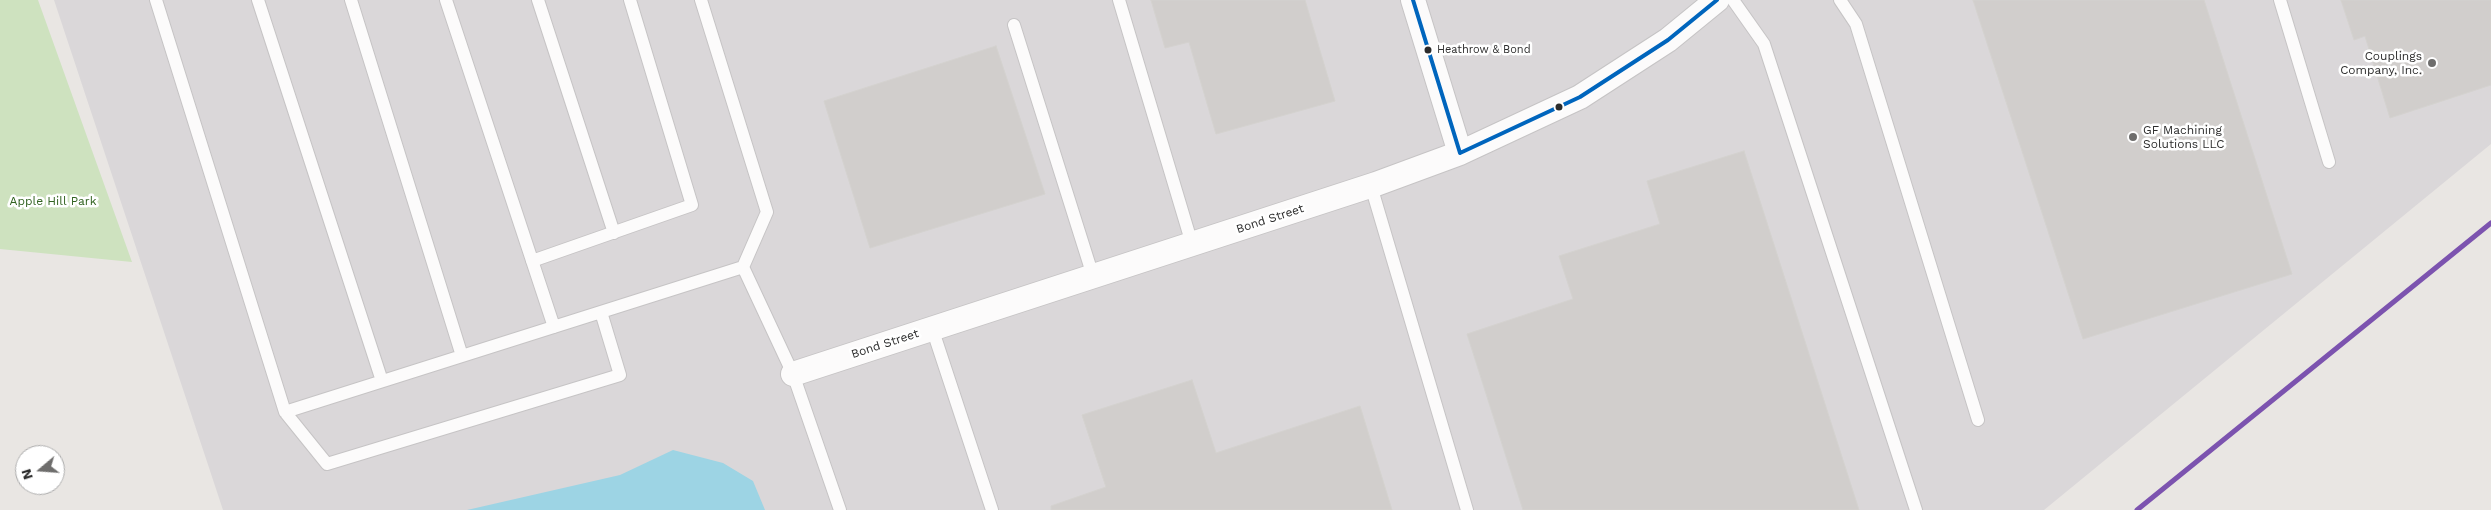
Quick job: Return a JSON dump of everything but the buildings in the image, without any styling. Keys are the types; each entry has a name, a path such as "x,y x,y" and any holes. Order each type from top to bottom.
{"street":[{"path":"1413,0 1460,153"},
{"name":"Bond Street","path":"793,374 1371,186 1460,153 1580,97 1668,40 1717,0"}],"lane":[{"path":"156,0 285,412 327,464 620,375 601,312"},
{"path":"258,0 382,381"},
{"path":"351,0 462,356"},
{"path":"446,0 554,327"},
{"path":"538,0 614,232"},
{"path":"532,261 692,205 630,0"},
{"path":"701,0 767,212 743,267 793,374 840,510"},
{"path":"1119,0 1192,244"},
{"path":"1733,0 1764,44 1916,510"},
{"path":"1840,0 1856,24 1978,420"},
{"path":"2280,0 2329,162"},
{"path":"1014,25 1093,276"},
{"path":"1371,186 1467,510"},
{"path":"285,412 743,267"},
{"path":"932,328 992,510"}],"shaded area":[{"path":"54,0 2491,0 2491,144 2044,510 223,510"}],"green space":[{"name":"Apple Hill Park","path":"0,0 38,0 132,262 0,249"}],"water":[{"path":"673,450 723,463 753,481 765,510 467,510 620,475"}],"transit line":[{"path":"1413,0 1460,153"},
{"path":"1460,153 1580,97 1668,40 1717,0"},
{"path":"2137,510 2491,223"}],"place":[{"name":"Heathrow & Bond","path":"1428,50"},
{"name":"Couplings Company, Inc.","path":"2432,63"},
{"name":"GF Machining Solutions LLC","path":"2133,137"}]}
